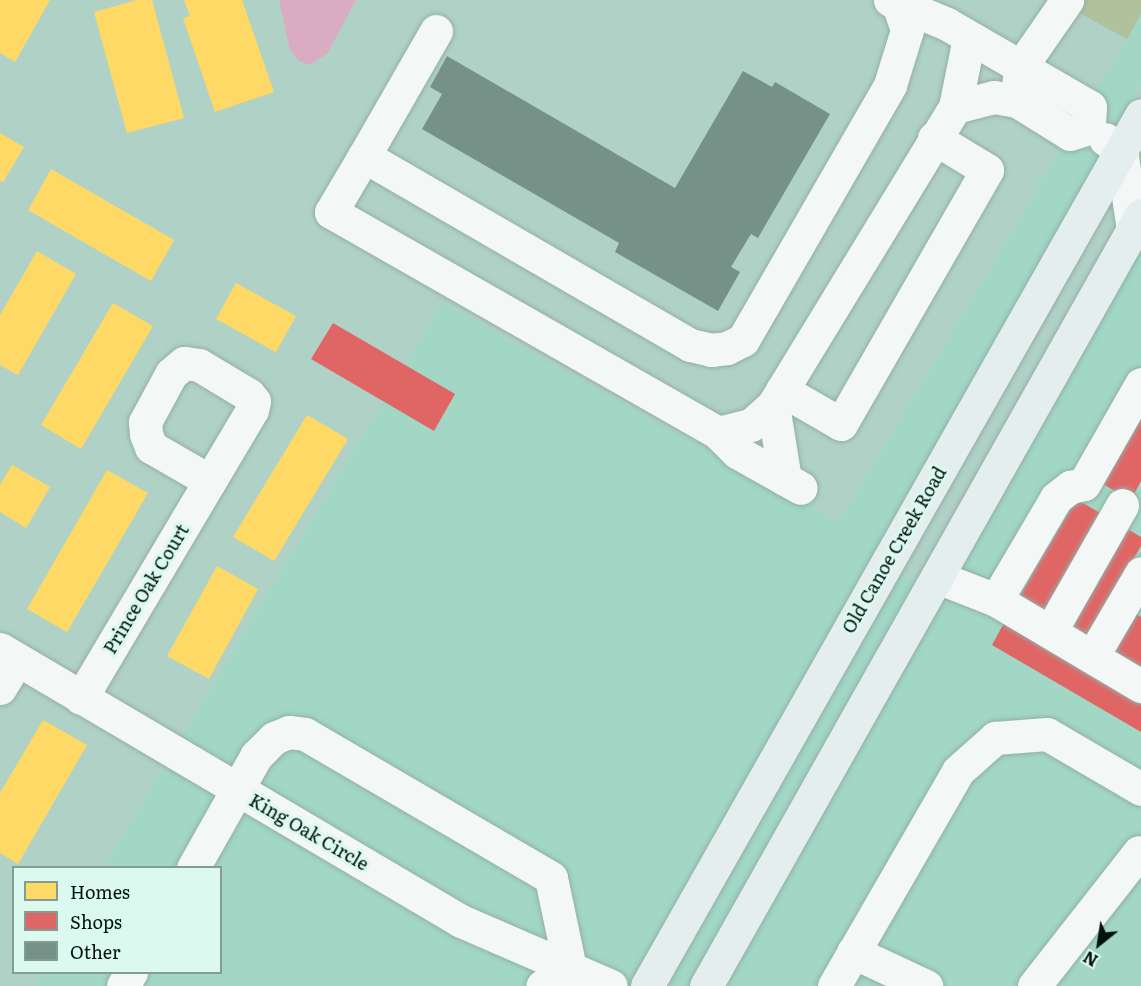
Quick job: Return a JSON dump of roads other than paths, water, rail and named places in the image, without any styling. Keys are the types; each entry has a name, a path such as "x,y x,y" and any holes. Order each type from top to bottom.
{"main road":[{"name":"Old Canoe Creek Road","path":"647,986 1141,115"},
{"path":"706,986 1137,222"},
{"path":"893,552 937,577"}],"street":[{"path":"1017,100 1020,68 1067,0"},
{"path":"894,2 914,7 1090,106 1089,128"},
{"path":"364,156 690,345 726,348 743,340 890,85 907,30 894,2"},
{"path":"436,31 331,212 718,433 737,452 793,483 777,398"},
{"path":"718,433 751,425 777,398 955,107 969,38"},
{"path":"955,107 994,97 1017,100 1070,134 1089,128"},
{"path":"1089,128 1121,150 1137,222"},
{"path":"777,398 840,424 987,170 934,138"},
{"path":"1084,484 1141,384"},
{"name":"Prince Oak Court","path":"81,698 210,481"},
{"path":"1002,599 1056,498 1070,486 1084,484 1136,513 1050,632"},
{"path":"937,577 1002,599 1050,632 1141,686"},
{"path":"1092,657 1137,589"},
{"name":"King Oak Circle","path":"0,687 8,654 461,921 611,986"},
{"path":"194,866 239,790 256,756 274,738 289,732 305,734 550,878 570,968 542,986"},
{"path":"834,986 958,771 995,738 1047,734 1141,789"},
{"path":"1034,986 1139,852"},
{"path":"853,952 926,986"}]}
